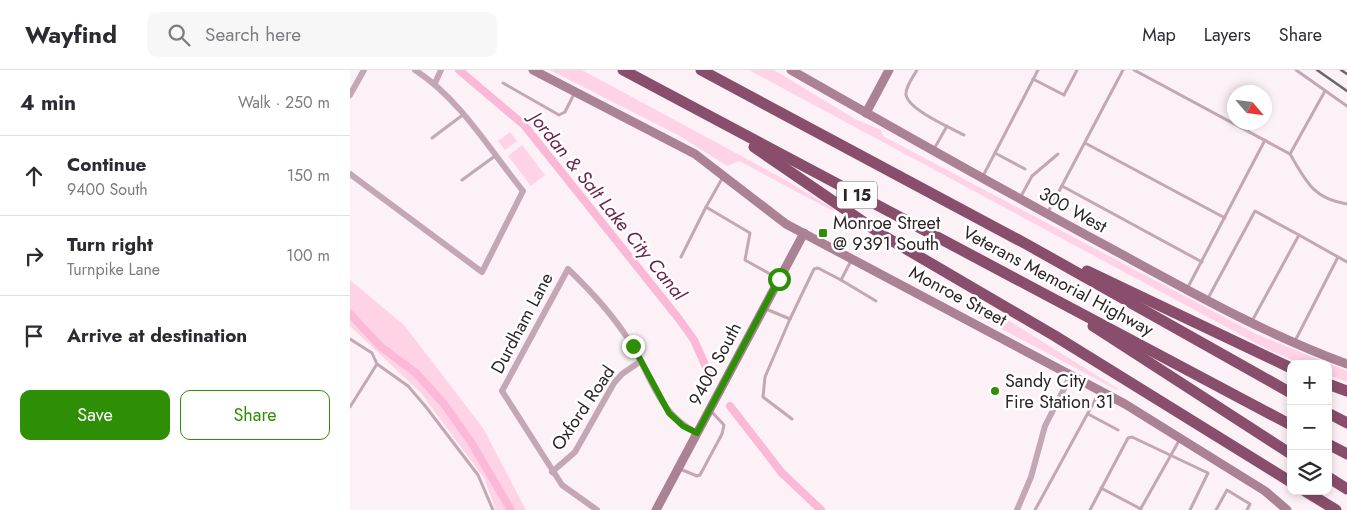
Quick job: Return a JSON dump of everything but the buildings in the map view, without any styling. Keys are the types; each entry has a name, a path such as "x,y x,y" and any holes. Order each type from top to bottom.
{"highway":[{"name":"Veterans Memorial Highway","path":"623,70 1287,423"},
{"name":"Veterans Memorial Highway","path":"701,70 1028,245 1287,391"},
{"path":"676,99 751,145 884,236 1055,336 1287,480"},
{"path":"1028,245 1106,279 1287,366"},
{"path":"1040,290 1166,375 1287,451"},
{"path":"1332,386 1347,392"},
{"path":"1332,415 1347,423"},
{"path":"1332,446 1347,454"},
{"path":"1332,480 1347,489"},
{"path":"1312,495 1336,510"}],"street":[{"path":"350,95 364,70"},
{"path":"350,174 482,272 523,191 465,114 435,83 415,70"},
{"path":"435,83 441,70"},
{"name":"Monroe Street","path":"534,70 680,146 725,175 765,208 804,233 1071,375 1181,438 1265,491 1287,510"},
{"name":"300 West","path":"791,70 933,152 1250,323 1294,343 1346,360"},
{"path":"866,113 889,70"},
{"name":"9400 South","path":"656,510 804,233"},
{"name":"Durdham Lane","path":"552,472 502,391 568,269 627,337 641,361"},
{"path":"641,361 669,413 683,426 697,433"},
{"name":"Oxford Road","path":"552,472 575,452 614,383 622,374 641,361"},
{"path":"1017,510 1029,483 1045,426 1071,375"},
{"path":"552,472 575,496 597,510"}],"lane":[{"path":"917,70 907,89 908,99 915,108 964,135"},
{"path":"981,178 1038,70"},
{"path":"1033,80 1064,95 1078,70"},
{"path":"1047,214 1123,70"},
{"path":"1134,70 1290,154 1310,187 1330,201 1347,204"},
{"path":"1296,70 1347,106"},
{"path":"503,83 559,115 565,112 576,91"},
{"path":"1290,154 1325,91"},
{"path":"432,138 465,114"},
{"path":"933,152 947,126"},
{"path":"1187,290 1265,140"},
{"path":"1085,143 1224,218"},
{"path":"995,153 1025,169"},
{"path":"1019,199 1032,176 1058,154"},
{"path":"462,180 495,156"},
{"path":"680,257 725,175"},
{"path":"1062,186 1202,262"},
{"path":"706,207 750,233 745,260 779,279"},
{"path":"1206,300 1255,211 1347,262"},
{"path":"1250,323 1298,235"},
{"path":"1294,343 1338,257"},
{"path":"841,280 852,259"},
{"path":"792,419 763,396 765,376 814,269 818,268 876,301"},
{"path":"763,308 790,319"},
{"path":"350,339 372,353 376,364 408,386 456,443 478,475 493,510"},
{"path":"350,406 376,364"},
{"path":"1035,510 1100,391"},
{"path":"678,468 699,476 705,467 724,427 710,409"},
{"path":"1088,414 1118,430"},
{"path":"1090,510 1129,437 1208,473 1190,510"},
{"path":"1101,488 1141,509 1181,438"},
{"path":"1216,510 1227,490 1250,504 1247,510"}],"shaded area":[{"path":"550,70 582,70 780,177 834,209 833,211 739,161 727,166 680,136"},
{"path":"749,70 774,70 855,119 881,130 883,136 1256,334 1320,360 1293,360 1269,350"},
{"path":"510,132 517,141 505,150 498,141"},
{"path":"522,145 545,175 531,186 508,156"},
{"path":"350,280 404,325 483,428 526,510 496,510 484,478 421,393 350,326"},
{"path":"968,295 1118,389 977,316 977,313 969,309"},
{"path":"1332,365 1347,371 1347,382 1332,376"}],"waterway":[{"name":"Jordan & Salt Lake City Canal","path":"459,70 524,125 679,319 694,340 711,378"},
{"path":"350,314 381,347 416,373 444,404 471,442 511,510"},
{"name":"Jordan & Salt Lake City Canal","path":"730,406 782,473 821,510"}],"railway":[{"path":"1317,70 1347,91"},
{"path":"1341,70 1347,74"}],"place":[{"name":"Monroe Street @ 9391 South","path":"823,233"},
{"name":"Sandy City Fire Station 31","path":"995,391"}],"route":[{"path":"633,346 669,413 683,426 697,433 779,279"}]}
